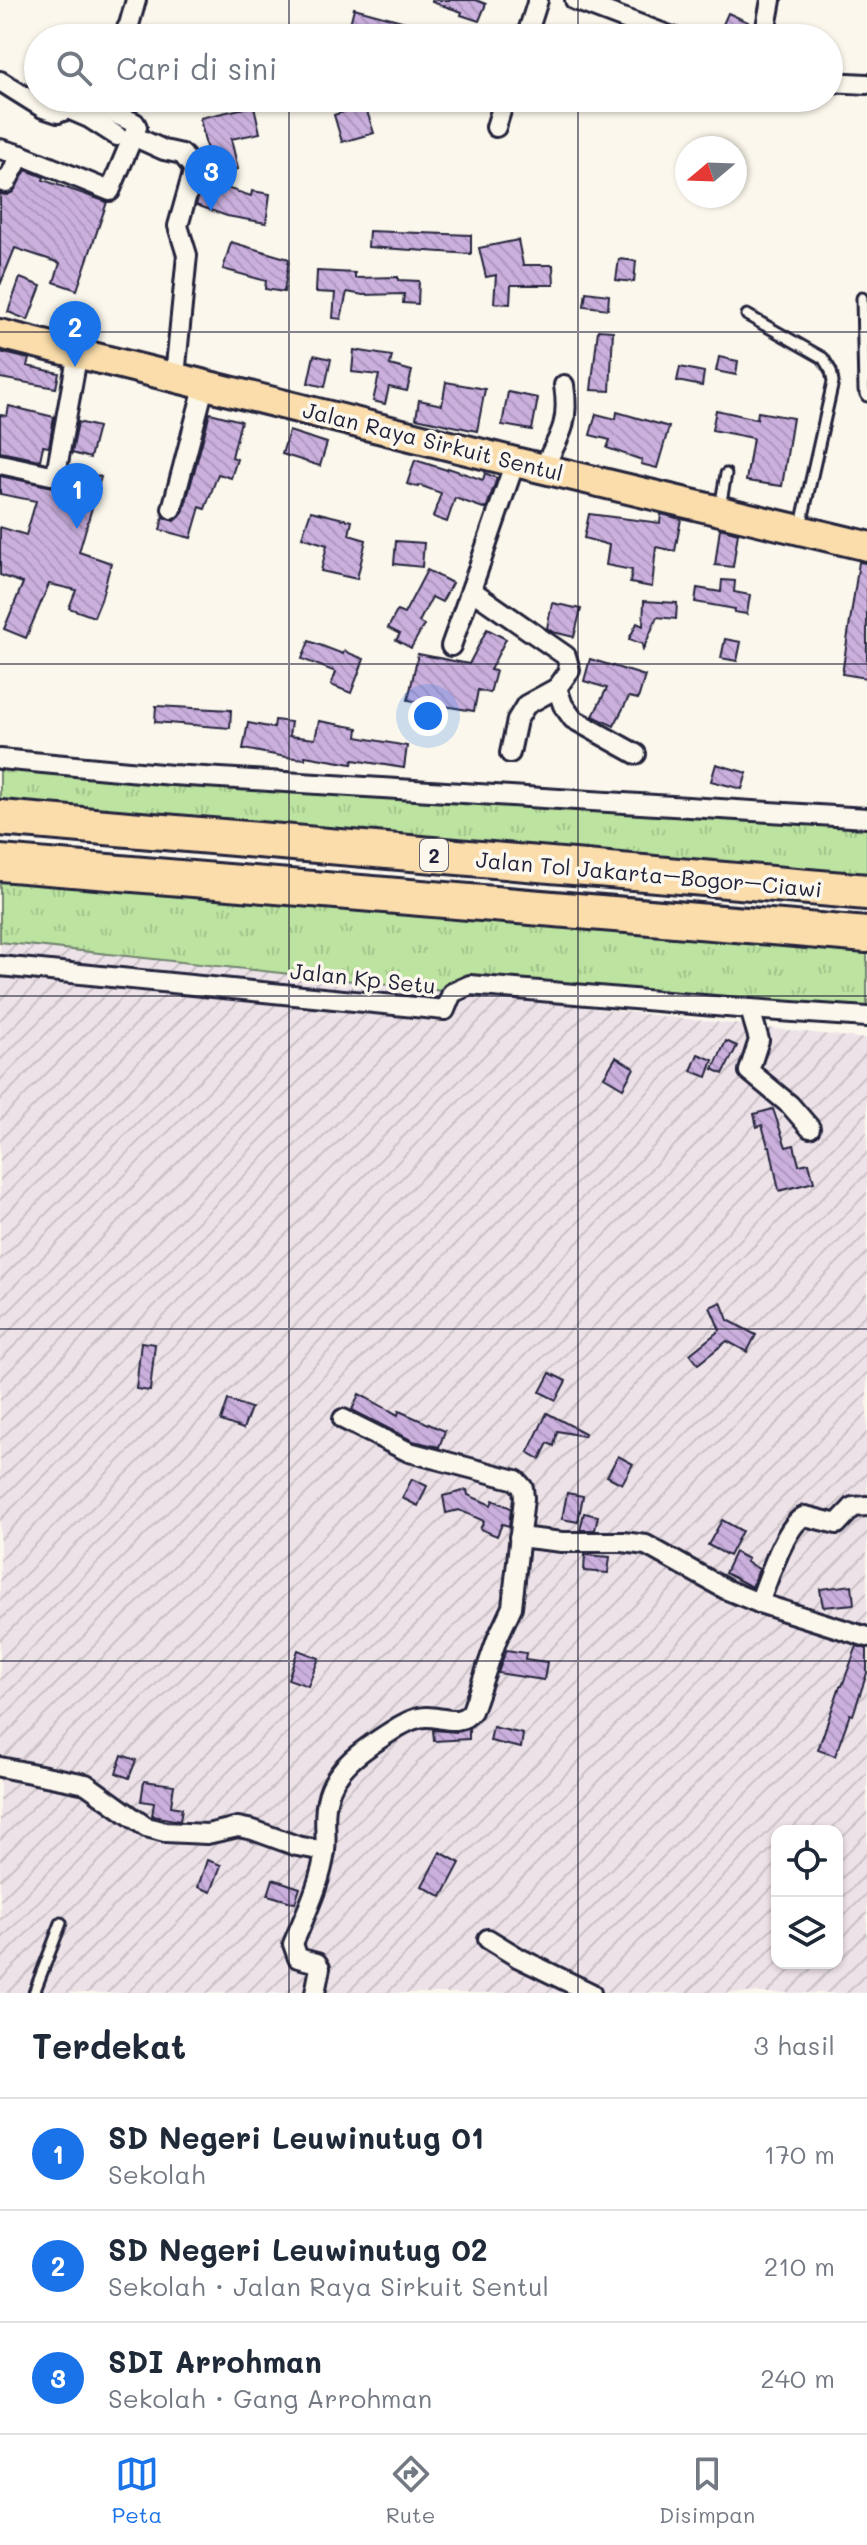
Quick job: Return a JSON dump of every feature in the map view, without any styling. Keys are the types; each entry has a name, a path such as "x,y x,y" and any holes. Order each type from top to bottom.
{"highway":[{"name":"Jalan Tol Jakarta–Bogor–Ciawi","path":"0,818 867,892"},
{"name":"Jalan Tol Jakarta–Bogor–Ciawi","path":"0,863 867,935"}],"main road":[{"name":"Jalan Raya Sirkuit Sentul","path":"0,334 867,546"}],"street":[{"path":"129,24 136,0"},
{"path":"530,24 538,0"},
{"path":"575,0 638,24"},
{"path":"767,24 771,0"},
{"path":"0,81 24,96"},
{"path":"843,83 867,84"},
{"path":"75,112 125,136 182,154 194,169 178,226 187,255 175,376"},
{"path":"0,149 110,191 125,136 137,127 135,123 112,112"},
{"path":"496,127 501,112"},
{"path":"0,181 6,183 21,155"},
{"path":"0,464 56,474 78,352"},
{"path":"172,509 205,383"},
{"path":"451,646 471,590 529,465 566,421 564,385"},
{"path":"471,590 566,656 570,670 557,688 526,705 517,720 510,753"},
{"path":"557,688 563,705 573,719 636,754"},
{"path":"0,759 172,775 867,818"},
{"name":"Jalan Kp Setu","path":"0,966 445,1010 452,993 470,985 750,1009"},
{"path":"810,1128 790,1105 749,1071 759,1040 750,1009 867,1017"},
{"path":"315,1993 320,1968 317,1963 298,1958 293,1944 325,1851 326,1802 332,1785 343,1769 374,1743 415,1718 460,1720 468,1717 512,1607 524,1498 523,1488 516,1480 409,1452 343,1419"},
{"path":"759,1603 788,1534 800,1518 805,1516 837,1524 853,1507 867,1506"},
{"path":"519,1537 646,1545 727,1590 867,1637"},
{"path":"0,1767 86,1784 146,1827 165,1832 207,1834 238,1827 297,1846 325,1851"},
{"path":"488,1939 519,1958 591,1993"}],"lane":[{"path":"862,298 864,390 867,396"},
{"path":"747,315 823,358 831,371 833,382 800,530"},
{"path":"719,511 726,474"},
{"path":"34,1993 61,1923"}],"shaded area":[{"path":"0,942 867,1039 867,1993 0,1993"}],"green space":[{"path":"0,758 867,818 867,892 0,818"},
{"path":"0,863 867,935 867,1016 452,992 0,942"}],"building":[{"path":"432,0 476,0 486,4 479,21"},
{"path":"354,8 409,23 409,24 350,24"},
{"path":"728,13 748,22 747,24 723,24"},
{"path":"227,112 255,112 260,133 231,139 238,169 212,175 200,118"},
{"path":"367,112 374,133 342,142 334,115"},
{"path":"26,170 44,177 43,180 107,202 77,290 54,282 60,263 15,248 0,285 0,194 13,192"},
{"path":"203,182 251,196 252,191 270,194 266,223 227,216 196,205"},
{"path":"369,231 471,235 471,254 368,247"},
{"path":"518,240 523,265 553,265 554,285 511,285 510,304 494,303 496,275 486,277 479,248"},
{"path":"231,242 289,259 284,292 265,289 266,281 223,269"},
{"path":"619,259 636,261 634,282 616,280"},
{"path":"317,271 355,273 355,278 398,277 398,280 419,281 418,304 403,303 404,294 363,295 347,292 341,319 333,318 335,293 316,292"},
{"path":"20,278 41,286 28,320 8,312"},
{"path":"586,292 609,295 608,309 584,306"},
{"path":"598,330 613,331 610,391 591,390"},
{"path":"354,350 392,356 390,365 412,371 407,391 389,387 385,404 373,401 379,375 352,372"},
{"path":"0,352 29,359 27,366 59,373 56,388 0,378"},
{"path":"314,355 331,359 325,387 308,383"},
{"path":"719,357 738,361 736,375 716,371"},
{"path":"680,367 704,372 702,386 677,381"},
{"path":"446,382 485,389 477,431 416,418 419,400 442,405"},
{"path":"508,392 538,398 532,430 502,425"},
{"path":"9,406 54,417 49,447 43,446 40,460 0,452 0,415 7,416"},
{"path":"716,410 757,419 758,412 793,418 782,486 746,481 753,438 712,430"},
{"path":"617,412 669,427 657,468 607,448 610,440 590,435 596,414 616,419"},
{"path":"210,413 241,421 232,457 237,459 231,478 218,474 205,509 200,507 191,538 160,530 163,517 174,521 183,513"},
{"path":"78,422 98,427 90,458 72,453"},
{"path":"289,431 327,443 320,466 282,454"},
{"path":"415,460 483,480 485,473 497,478 486,509 455,498 447,522 433,517 441,493 407,484"},
{"path":"77,470 101,477 79,552 111,563 101,600 94,617 69,608 76,590 49,584 26,638 4,629 23,583 0,575 0,527 26,535 36,501 0,494 0,476 53,487 65,482 73,484"},
{"path":"311,511 352,521 349,535 366,540 357,579 321,571 327,545 302,537"},
{"path":"589,514 660,523 661,514 681,519 675,551 656,547 652,587 630,583 632,570 606,565 609,545 584,538"},
{"path":"720,528 738,533 733,567 715,565"},
{"path":"396,541 424,543 422,567 394,564"},
{"path":"859,562 867,563 867,678 842,674"},
{"path":"427,570 452,583 442,602 432,597 419,622 424,625 411,648 396,640 400,634 388,628 397,611 404,614"},
{"path":"722,580 735,581 734,592 750,595 747,614 695,602 697,588 721,592"},
{"path":"644,601 677,603 676,619 657,617 643,650 642,644 629,639 637,623 643,626"},
{"path":"552,603 581,609 574,637 547,628"},
{"path":"487,629 506,639 490,670 496,671 490,693 478,690 474,711 408,700 418,654 469,664"},
{"path":"725,639 741,642 737,661 721,658"},
{"path":"309,641 364,659 351,693 331,685 336,672 302,659"},
{"path":"590,659 645,676 638,699 629,697 614,726 593,716 607,688 584,681"},
{"path":"156,706 231,710 230,728 155,722"},
{"path":"275,720 291,722 289,736 315,739 319,721 358,728 357,737 407,746 404,768 353,760 352,764 305,756 305,759 286,757 243,749 248,723 274,728"},
{"path":"716,764 747,773 742,789 711,781"},
{"path":"726,1041 737,1046 723,1074 713,1069"},
{"path":"698,1054 713,1060 707,1077 691,1071"},
{"path":"616,1057 634,1068 623,1088 604,1077"},
{"path":"773,1109 786,1147 794,1145 799,1165 809,1163 814,1182 779,1191 770,1146 762,1125 757,1127 754,1114"},
{"path":"721,1302 728,1320 756,1335 747,1352 727,1341 698,1364 690,1354 720,1330 710,1307"},
{"path":"141,1342 155,1344 150,1391 136,1389"},
{"path":"550,1373 566,1381 556,1400 540,1392"},
{"path":"359,1394 398,1415 399,1411 445,1431 439,1447 413,1441 352,1410"},
{"path":"228,1400 251,1408 243,1429 221,1421"},
{"path":"547,1413 585,1433 584,1436 557,1431 554,1446 548,1443 540,1459 528,1452"},
{"path":"618,1456 633,1464 622,1484 607,1476"},
{"path":"412,1479 427,1486 418,1506 402,1498"},
{"path":"467,1490 468,1495 491,1505 493,1500 511,1508 509,1526 502,1524 497,1536 480,1529 484,1521 459,1510 446,1513 443,1496"},
{"path":"567,1493 583,1496 578,1522 562,1519"},
{"path":"584,1513 598,1516 595,1530 580,1530"},
{"path":"722,1520 742,1531 729,1556 708,1545"},
{"path":"735,1552 759,1569 752,1587 725,1573"},
{"path":"585,1555 610,1557 608,1573 584,1571"},
{"path":"852,1585 854,1604 823,1607 820,1589"},
{"path":"857,1646 867,1649 867,1673 835,1756 818,1750"},
{"path":"298,1650 319,1658 308,1686 288,1679"},
{"path":"506,1650 526,1653 525,1659 547,1662 544,1680 498,1673"},
{"path":"493,1727 523,1734 521,1748 490,1741"},
{"path":"469,1729 469,1739 434,1741 433,1730 457,1732"},
{"path":"122,1755 136,1760 129,1778 116,1773"},
{"path":"144,1781 174,1785 171,1806 182,1808 180,1821 152,1816 154,1803 141,1801"},
{"path":"440,1852 460,1863 442,1897 422,1886"},
{"path":"207,1860 221,1865 211,1892 198,1887"},
{"path":"273,1879 300,1888 295,1903 268,1895"}],"place":[{"name":"SDI Arrohman","path":"211,211"},
{"name":"SD Negeri Leuwinutug 02","path":"75,367"},
{"name":"SD Negeri Leuwinutug 01","path":"77,529"}]}
